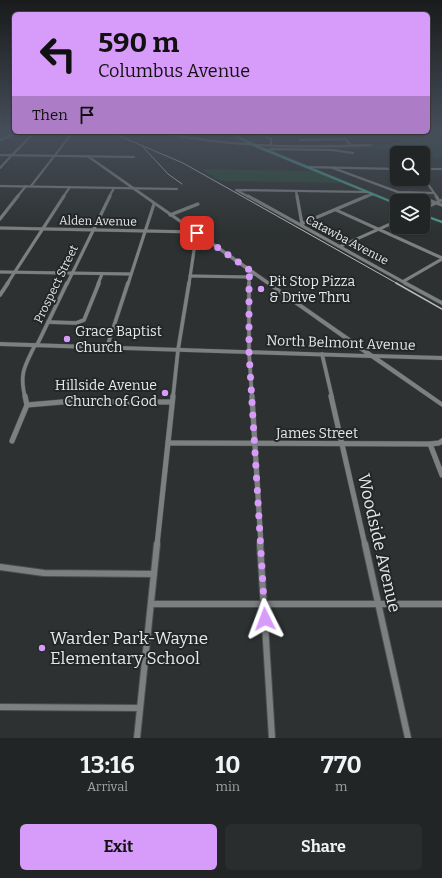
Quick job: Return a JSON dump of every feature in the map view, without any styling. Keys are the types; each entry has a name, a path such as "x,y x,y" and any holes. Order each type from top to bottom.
{"main road":[{"path":"303,165 390,201"},
{"path":"430,218 442,222"}],"street":[{"path":"31,186 47,165"},
{"path":"101,165 197,233 251,275 442,405"},
{"path":"307,167 390,169"},
{"path":"333,168 386,188 442,205"},
{"path":"430,169 442,169"},
{"path":"0,186 177,189"},
{"path":"0,219 26,186"},
{"path":"429,186 441,201 430,206"},
{"path":"0,294 70,187"},
{"name":"Prospect Street","path":"27,405 22,385 22,374 114,188"},
{"name":"Catawba Avenue","path":"296,191 236,190 293,222 301,224 442,303"},
{"path":"367,192 296,191 301,224 373,194"},
{"path":"406,193 434,193"},
{"path":"107,347 154,204"},
{"path":"170,215 198,204"},
{"path":"336,210 442,259"},
{"path":"341,246 390,224"},
{"name":"Alden Avenue","path":"0,228 197,233"},
{"path":"137,738 178,350 197,233"},
{"path":"404,281 442,259"},
{"path":"0,272 131,274"},
{"path":"48,322 76,323 84,320 102,274"},
{"path":"190,276 251,275"},
{"path":"251,275 249,352 272,738"},
{"name":"North Belmont Avenue","path":"0,344 442,358"},
{"name":"Woodside Avenue","path":"322,354 408,738"},
{"path":"12,441 27,405 62,402 172,402"},
{"name":"James Street","path":"168,443 430,444 442,441"},
{"path":"430,444 442,475"},
{"path":"0,567 44,573 154,574"},
{"path":"152,604 442,604"},
{"path":"0,707 140,708"}],"green space":[{"path":"200,169 315,171 345,183 220,181"}],"railway":[{"path":"160,165 168,174 182,184"},
{"path":"187,165 398,284"},
{"path":"396,283 442,309"}],"place":[{"name":"Pit Stop Pizza & Drive Thru","path":"261,289"},
{"name":"Grace Baptist Church","path":"67,339"},
{"name":"Hillside Avenue Church of God","path":"165,393"},
{"name":"Warder Park-Wayne Elementary School","path":"42,648"}],"route":[{"path":"197,233 254,273 249,277 248,327 265,619"}]}
